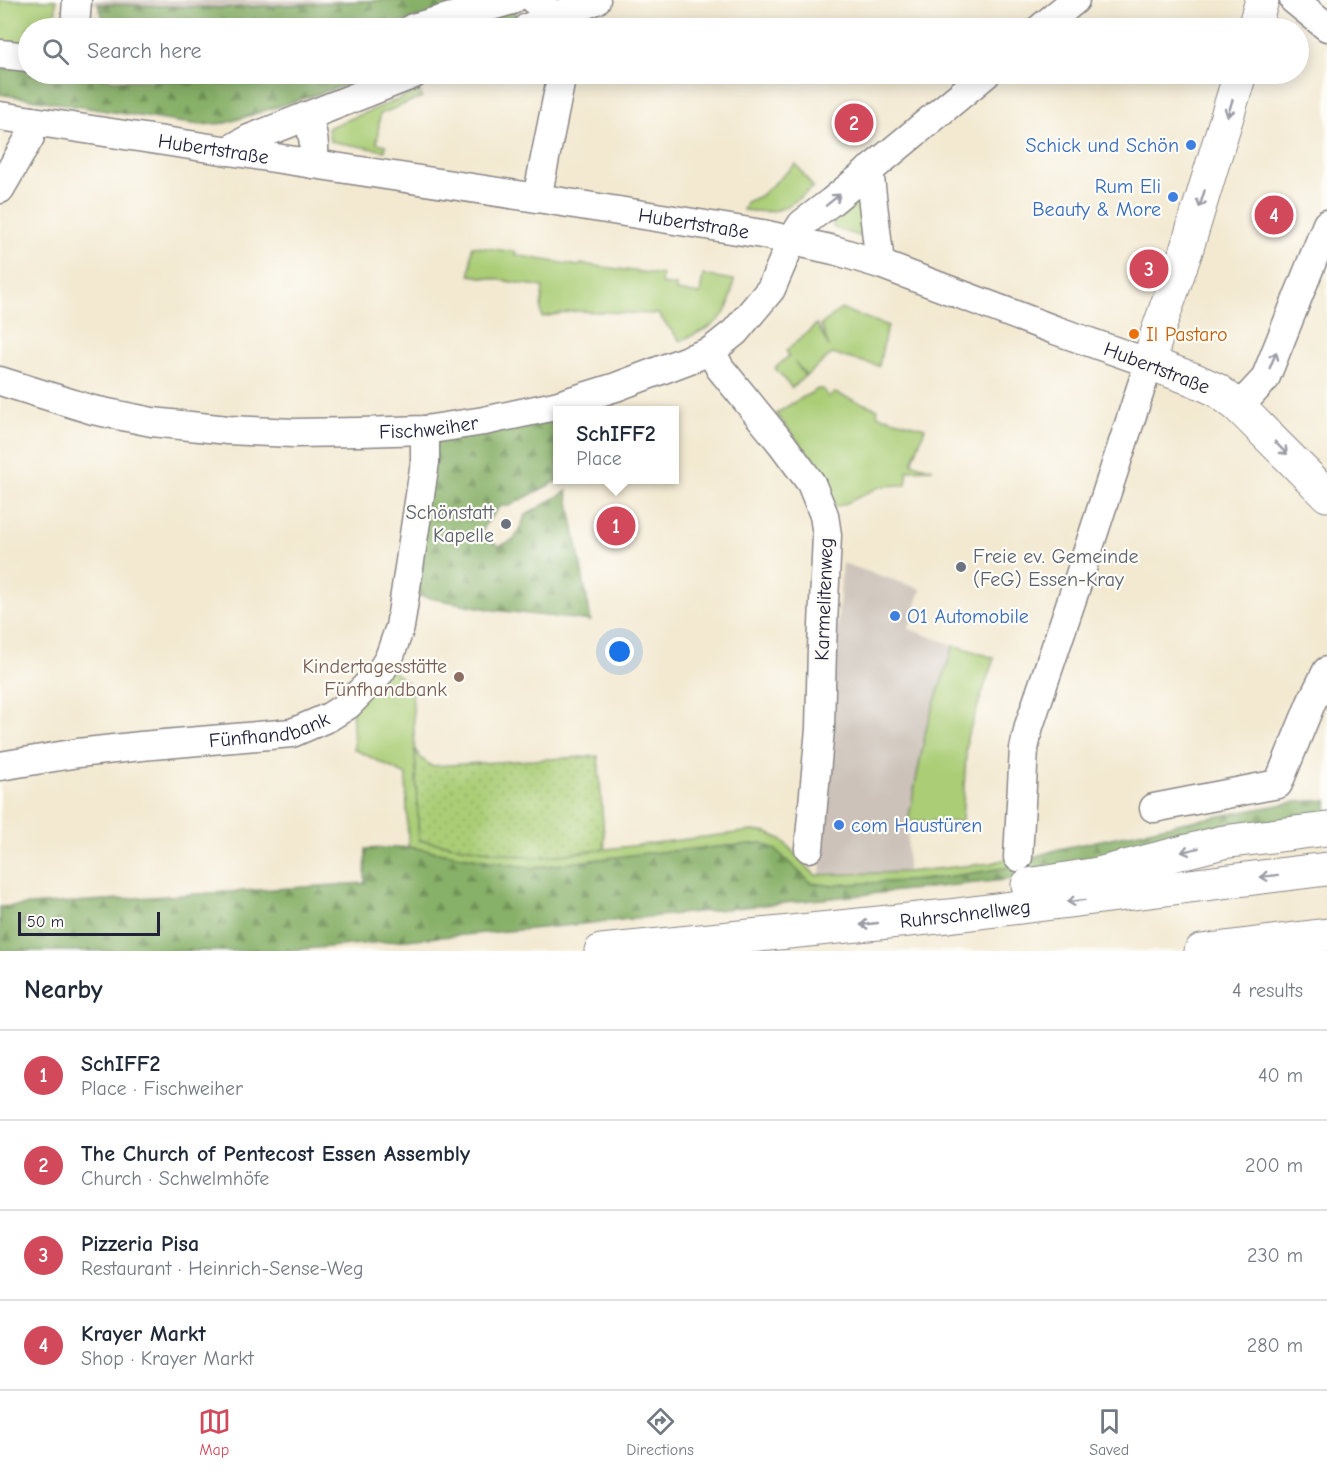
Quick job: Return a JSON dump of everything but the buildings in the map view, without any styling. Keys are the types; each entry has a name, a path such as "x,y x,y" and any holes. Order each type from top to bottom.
{"main road":[{"path":"1257,18 1262,0"},
{"path":"1149,363 1167,334 1186,251 1237,84"},
{"name":"Hubertstraße","path":"1149,363 1240,397 1327,495"},
{"path":"948,916 1029,884 1098,874 1223,842 1327,829"},
{"name":"Ruhrschnellweg","path":"601,951 948,916 1327,869"},
{"path":"1200,951 1327,936"}],"street":[{"path":"448,18 512,0"},
{"path":"550,15 596,0"},
{"path":"1054,18 1076,0"},
{"path":"1294,0 1327,27"},
{"path":"0,54 18,56"},
{"path":"227,151 249,139 389,84"},
{"path":"537,198 560,84"},
{"name":"Fischweiher","path":"555,406 616,387 711,351 735,332 771,289 792,240 802,224 974,84"},
{"name":"Hubertstraße","path":"0,116 537,198 792,240 880,264 1149,363"},
{"path":"307,116 312,126 314,164"},
{"path":"0,189 30,137 32,122"},
{"path":"869,170 880,264"},
{"path":"1240,397 1265,379 1327,224"},
{"name":"Karmelitenweg","path":"711,351 720,368 811,483 824,515 827,535 820,729 809,848"},
{"path":"1018,857 1023,749 1029,726 1149,363"},
{"name":"Fischweiher","path":"0,381 93,410 152,422 228,430 293,433 425,430 499,419 553,406"},
{"name":"Fünfhandbank","path":"0,766 78,753 292,733 329,717 348,705 381,671 389,658 400,627 425,462 425,430"},
{"path":"1154,808 1278,784 1311,703 1327,671"}],"shaded area":[{"path":"56,0 386,0 226,8 98,4"},
{"path":"842,563 921,589 909,629 954,645 927,725 908,820 907,872 820,875"}],"green space":[{"path":"0,0 56,0 55,18 18,18 18,44 0,42"},
{"path":"386,0 478,0 420,18 103,18 98,4 226,8"},
{"path":"516,10 517,18 484,18"},
{"path":"0,64 18,66 18,84 349,84 226,123 201,125 0,94"},
{"path":"420,91 422,97 380,114 377,143 386,145 385,151 330,141 328,129 330,127"},
{"path":"796,164 813,187 796,201 781,209 765,212 743,210 746,202 760,196"},
{"path":"861,195 868,239 834,228 831,217"},
{"path":"472,246 516,252 515,255 579,266 581,264 662,275 661,284 676,286 676,291 700,294 703,275 734,280 730,302 723,315 707,328 680,341 658,314 574,311 542,317 543,287 470,275"},
{"path":"841,309 888,326 879,366 832,354 806,376 795,362 805,376 792,388 775,368 789,356 786,351 817,324 829,347 821,325"},
{"path":"818,389 823,389 829,397 835,393 878,409 877,415 925,428 912,463 933,469 908,470 906,485 881,487 834,507 816,464 776,414"},
{"path":"548,409 553,426 553,483 509,506 500,506 484,526 482,536 499,546 514,540 526,515 567,491 591,621 494,610 408,594 426,431"},
{"path":"954,645 994,658 967,738 962,822 908,821 927,725"},
{"path":"387,666 412,687 419,840 533,858 753,831 767,833 781,839 815,875 907,872 992,863 1016,856 1024,864 922,880 819,885 811,883 763,843 532,868 408,847 406,775 354,749 352,702"},
{"path":"415,749 420,757 431,766 598,756 605,849 533,858 419,840"},
{"path":"1327,800 1327,820 1014,879 563,926 282,951 0,951 0,907 365,883 366,849 408,847 532,868 647,853 763,843 776,850 811,883 828,885 926,880 999,869 1023,864 1059,849 1182,823 1295,802"}],"place":[{"name":"The Church of Pentecost Essen Assembly","path":"854,123"},
{"name":"Schick und Schön","path":"1191,145"},
{"name":"Rum Eli Beauty & More","path":"1173,197"},
{"name":"Krayer Markt","path":"1274,215"},
{"name":"Pizzeria Pisa","path":"1149,269"},
{"name":"Il Pastaro","path":"1134,334"},
{"name":"Schönstatt Kapelle","path":"506,524"},
{"name":"SchIFF2","path":"616,526"},
{"name":"Freie ev. Gemeinde (FeG) Essen-Kray","path":"961,567"},
{"name":"O1 Automobile","path":"895,616"},
{"name":"Kindertagesstätte Fünfhandbank","path":"459,677"},
{"name":"com Haustüren","path":"839,825"}]}
